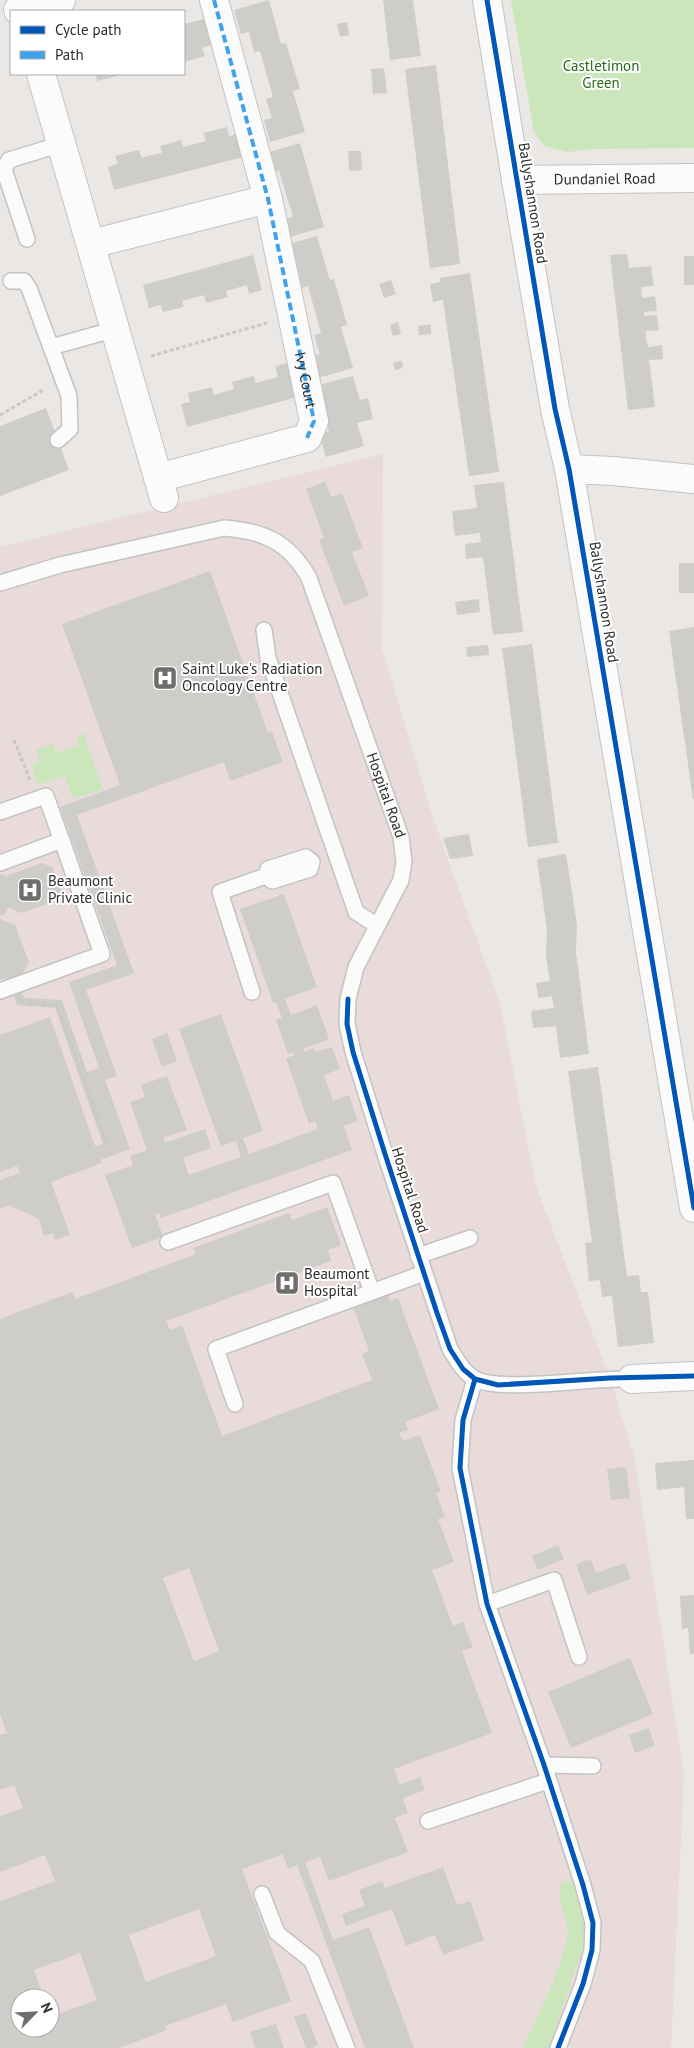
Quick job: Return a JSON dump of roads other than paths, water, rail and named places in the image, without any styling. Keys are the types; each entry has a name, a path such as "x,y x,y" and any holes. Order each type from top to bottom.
{"street":[{"path":"14,7 61,0"},
{"name":"Ivy Court","path":"41,75 161,488 307,438 314,421 268,199 214,0"},
{"name":"Ballyshannon Road","path":"487,0 555,409 569,469 694,1208"},
{"name":"Dundaniel Road","path":"516,180 694,178"},
{"path":"91,244 268,199"},
{"path":"569,469 613,471 694,479"},
{"path":"632,1379 694,1376"}],"lane":[{"path":"27,239 4,169 9,160 62,144"},
{"path":"11,281 24,281 29,288 69,396 70,429 58,440"},
{"path":"51,347 116,329"},
{"name":"Hospital Road","path":"0,583 60,565 224,528 251,530 272,539 290,552 301,564 309,578 401,837 404,862 401,880 376,925 356,967 348,999 347,1024 353,1052 418,1256 450,1349 463,1370 475,1379"},
{"path":"264,630 270,666 356,912 376,925"},
{"path":"0,812 46,796 102,954 7,989"},
{"path":"0,863 62,840"},
{"path":"252,992 220,892 266,876 272,881 310,868 312,862 336,853"},
{"path":"168,1242 333,1183 372,1292"},
{"path":"418,1256 470,1238"},
{"path":"235,1404 216,1349 424,1272"},
{"path":"558,2048 583,1984 592,1950 593,1923 583,1885 544,1765 487,1604 460,1468 463,1420 475,1379 498,1385 610,1378 632,1379"},
{"path":"487,1604 554,1580 578,1657"},
{"path":"544,1765 593,1766"},
{"path":"428,1821 548,1781"},
{"path":"262,1894 277,1933 312,1961 347,2048"}],"place":[{"name":"Saint Luke's Radiation Oncology Centre","path":"165,678"},
{"name":"Beaumont Private Clinic","path":"30,890"},
{"name":"Beaumont Hospital","path":"287,1283"}],"park label":[{"name":"Castletimon Green","path":"601,74"}]}
